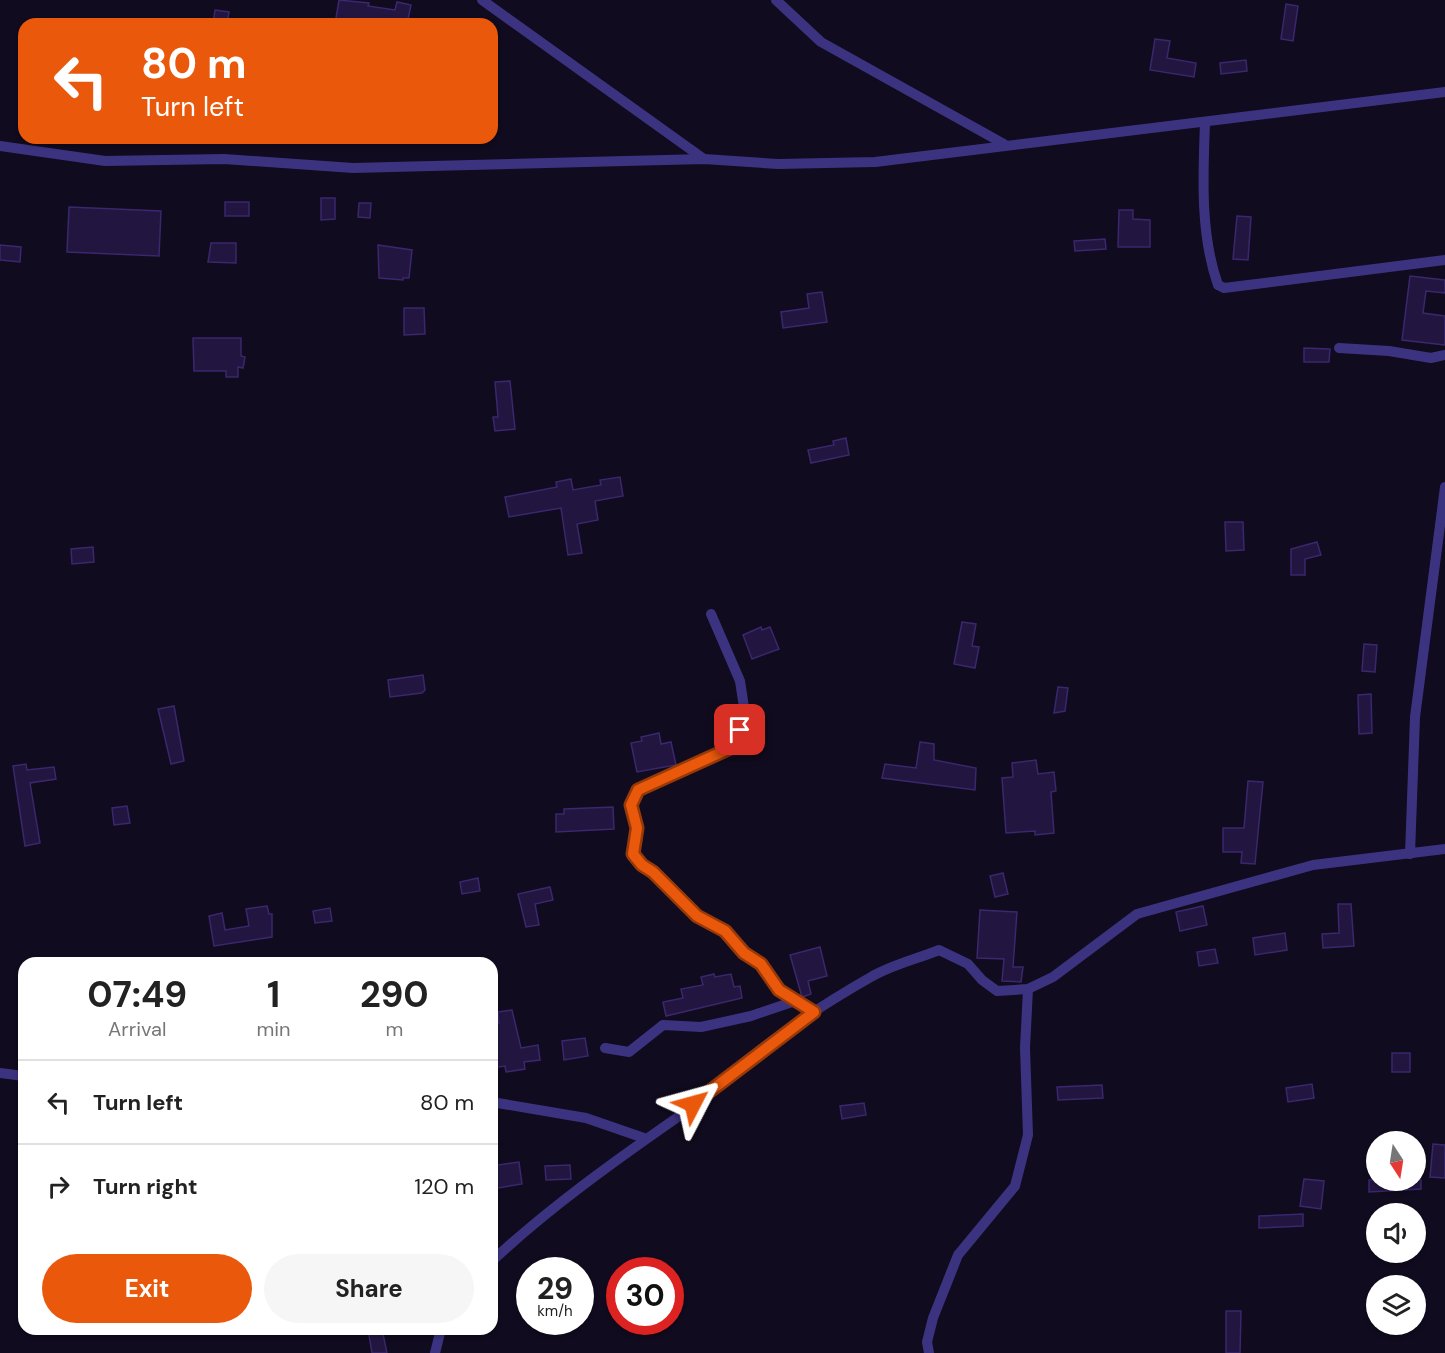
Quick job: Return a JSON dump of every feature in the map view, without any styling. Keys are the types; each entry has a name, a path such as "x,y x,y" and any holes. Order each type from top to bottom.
{"street":[{"path":"482,0 704,159"},
{"path":"776,0 821,42 1005,144"},
{"path":"0,146 105,160 224,159 353,168 704,159 778,164 875,162 1005,144 1205,123 1317,106 1445,92"},
{"path":"1205,123 1203,193 1218,285 1224,288 1445,260"},
{"path":"1339,348 1389,351 1431,358 1445,355"},
{"path":"1410,854 1414,717 1445,487"},
{"path":"711,614 740,681 745,714 735,746 638,790 631,805 637,828 633,854 697,916 725,931 744,953 761,964 779,990 814,1012"},
{"path":"498,1255 540,1216 621,1158 644,1138 676,1118 814,1012 873,975 939,950 968,964 997,991 1028,989 1053,977 1137,914 1313,865 1445,849"},
{"path":"929,1353 927,1342 933,1317 958,1255 1015,1186 1028,1135 1025,1048 1028,989"},
{"path":"605,1048 629,1052 639,1047 654,1030 663,1025 700,1027 751,1016 795,1000"},
{"path":"0,1073 18,1075"},
{"path":"498,1103 586,1118 644,1138"},
{"path":"435,1353 440,1335"}],"building":[{"path":"339,0 369,3 368,6 395,10 397,2 411,5 408,18 336,18"},
{"path":"1286,4 1298,6 1293,41 1281,39"},
{"path":"215,10 229,12 228,18 214,18"},
{"path":"1155,39 1170,41 1167,58 1196,63 1194,77 1150,70"},
{"path":"1246,60 1247,71 1221,74 1220,63"},
{"path":"321,198 335,198 335,219 321,220"},
{"path":"225,202 249,202 249,216 225,216"},
{"path":"359,203 371,203 370,218 358,217"},
{"path":"69,207 161,211 159,256 67,252"},
{"path":"1119,210 1133,210 1133,219 1150,220 1150,247 1118,247"},
{"path":"1237,216 1251,217 1248,260 1233,259"},
{"path":"1105,239 1106,249 1075,251 1074,241"},
{"path":"211,243 236,243 236,263 208,262"},
{"path":"0,245 21,247 20,262 0,260"},
{"path":"378,245 412,250 409,278 403,278 403,280 379,278"},
{"path":"1410,276 1445,280 1445,293 1426,291 1423,313 1445,316 1445,345 1402,340"},
{"path":"822,292 827,322 783,328 781,312 809,308 807,294"},
{"path":"404,308 424,308 425,334 404,335"},
{"path":"193,338 241,338 241,356 245,357 243,368 238,367 238,377 226,377 226,371 194,371"},
{"path":"1304,348 1330,349 1329,362 1304,362"},
{"path":"510,381 515,429 495,431 493,417 498,417 495,382"},
{"path":"846,438 849,455 811,463 808,450 834,445 833,441"},
{"path":"620,477 623,496 595,501 598,520 577,524 582,553 568,555 561,508 509,517 505,497 557,487 556,482 571,479 573,490 601,485 600,480"},
{"path":"1225,522 1243,522 1244,550 1226,551"},
{"path":"1317,542 1321,555 1305,559 1305,575 1291,575 1291,549"},
{"path":"93,547 94,562 72,564 71,549"},
{"path":"962,622 976,624 972,646 979,647 975,668 954,664"},
{"path":"761,627 762,630 770,627 779,649 752,659 743,635"},
{"path":"1364,644 1377,645 1375,672 1362,671"},
{"path":"423,675 425,690 422,693 390,697 388,680"},
{"path":"1058,687 1068,688 1065,711 1054,713"},
{"path":"1371,694 1372,733 1359,734 1358,695"},
{"path":"174,706 184,761 171,764 158,709"},
{"path":"659,733 661,744 671,742 676,765 637,772 631,743 642,741 641,737"},
{"path":"920,742 934,744 934,760 976,768 975,790 882,778 885,764 916,768"},
{"path":"1036,760 1038,774 1054,772 1056,791 1051,792 1054,833 1035,835 1035,831 1006,833 1002,778 1013,777 1012,763"},
{"path":"26,764 27,770 54,767 56,779 30,783 40,843 25,846 13,766"},
{"path":"1248,781 1263,782 1255,864 1241,863 1242,852 1223,852 1223,828 1244,828"},
{"path":"127,806 130,823 114,825 112,808"},
{"path":"613,807 614,829 556,832 556,814 564,814 564,809"},
{"path":"1003,873 1008,894 995,897 990,876"},
{"path":"478,878 480,891 462,894 460,882"},
{"path":"550,887 553,900 535,904 539,925 526,927 518,894"},
{"path":"1338,904 1351,904 1354,946 1323,948 1322,934 1339,933"},
{"path":"267,906 269,914 272,914 272,937 214,946 209,916 222,913 225,930 249,926 246,909"},
{"path":"1203,906 1207,925 1180,931 1176,912"},
{"path":"330,908 332,921 315,923 313,911"},
{"path":"980,910 1017,912 1013,967 1023,967 1021,982 1002,981 1004,959 977,958"},
{"path":"1285,933 1287,950 1255,955 1253,938"},
{"path":"820,947 827,976 808,981 811,994 802,997 790,955"},
{"path":"1215,949 1218,963 1199,966 1197,952"},
{"path":"714,974 715,977 731,974 734,987 740,986 742,998 666,1016 663,1002 683,998 681,989 703,985 701,977"},
{"path":"512,1010 521,1048 538,1045 540,1060 524,1062 525,1069 506,1072 505,1066 498,1067 498,1012"},
{"path":"585,1038 588,1056 564,1060 562,1041"},
{"path":"1392,1053 1410,1053 1410,1072 1392,1072"},
{"path":"1312,1084 1314,1098 1288,1102 1286,1088"},
{"path":"1102,1085 1103,1098 1058,1100 1057,1087"},
{"path":"864,1103 866,1115 842,1119 840,1106"},
{"path":"1433,1144 1445,1145 1445,1178 1430,1177"},
{"path":"519,1162 522,1184 498,1188 498,1165"},
{"path":"570,1165 571,1179 546,1180 545,1166"},
{"path":"1304,1179 1324,1181 1321,1209 1300,1206"},
{"path":"1303,1214 1303,1226 1259,1228 1259,1216"},
{"path":"1226,1311 1241,1311 1240,1353 1226,1353"},
{"path":"369,1335 383,1335 387,1353 372,1353"}],"route":[{"path":"693,1104 814,1012 779,990 761,964 744,953 725,931 697,916 633,854 637,828 631,805 638,790 735,746 740,730"}]}
